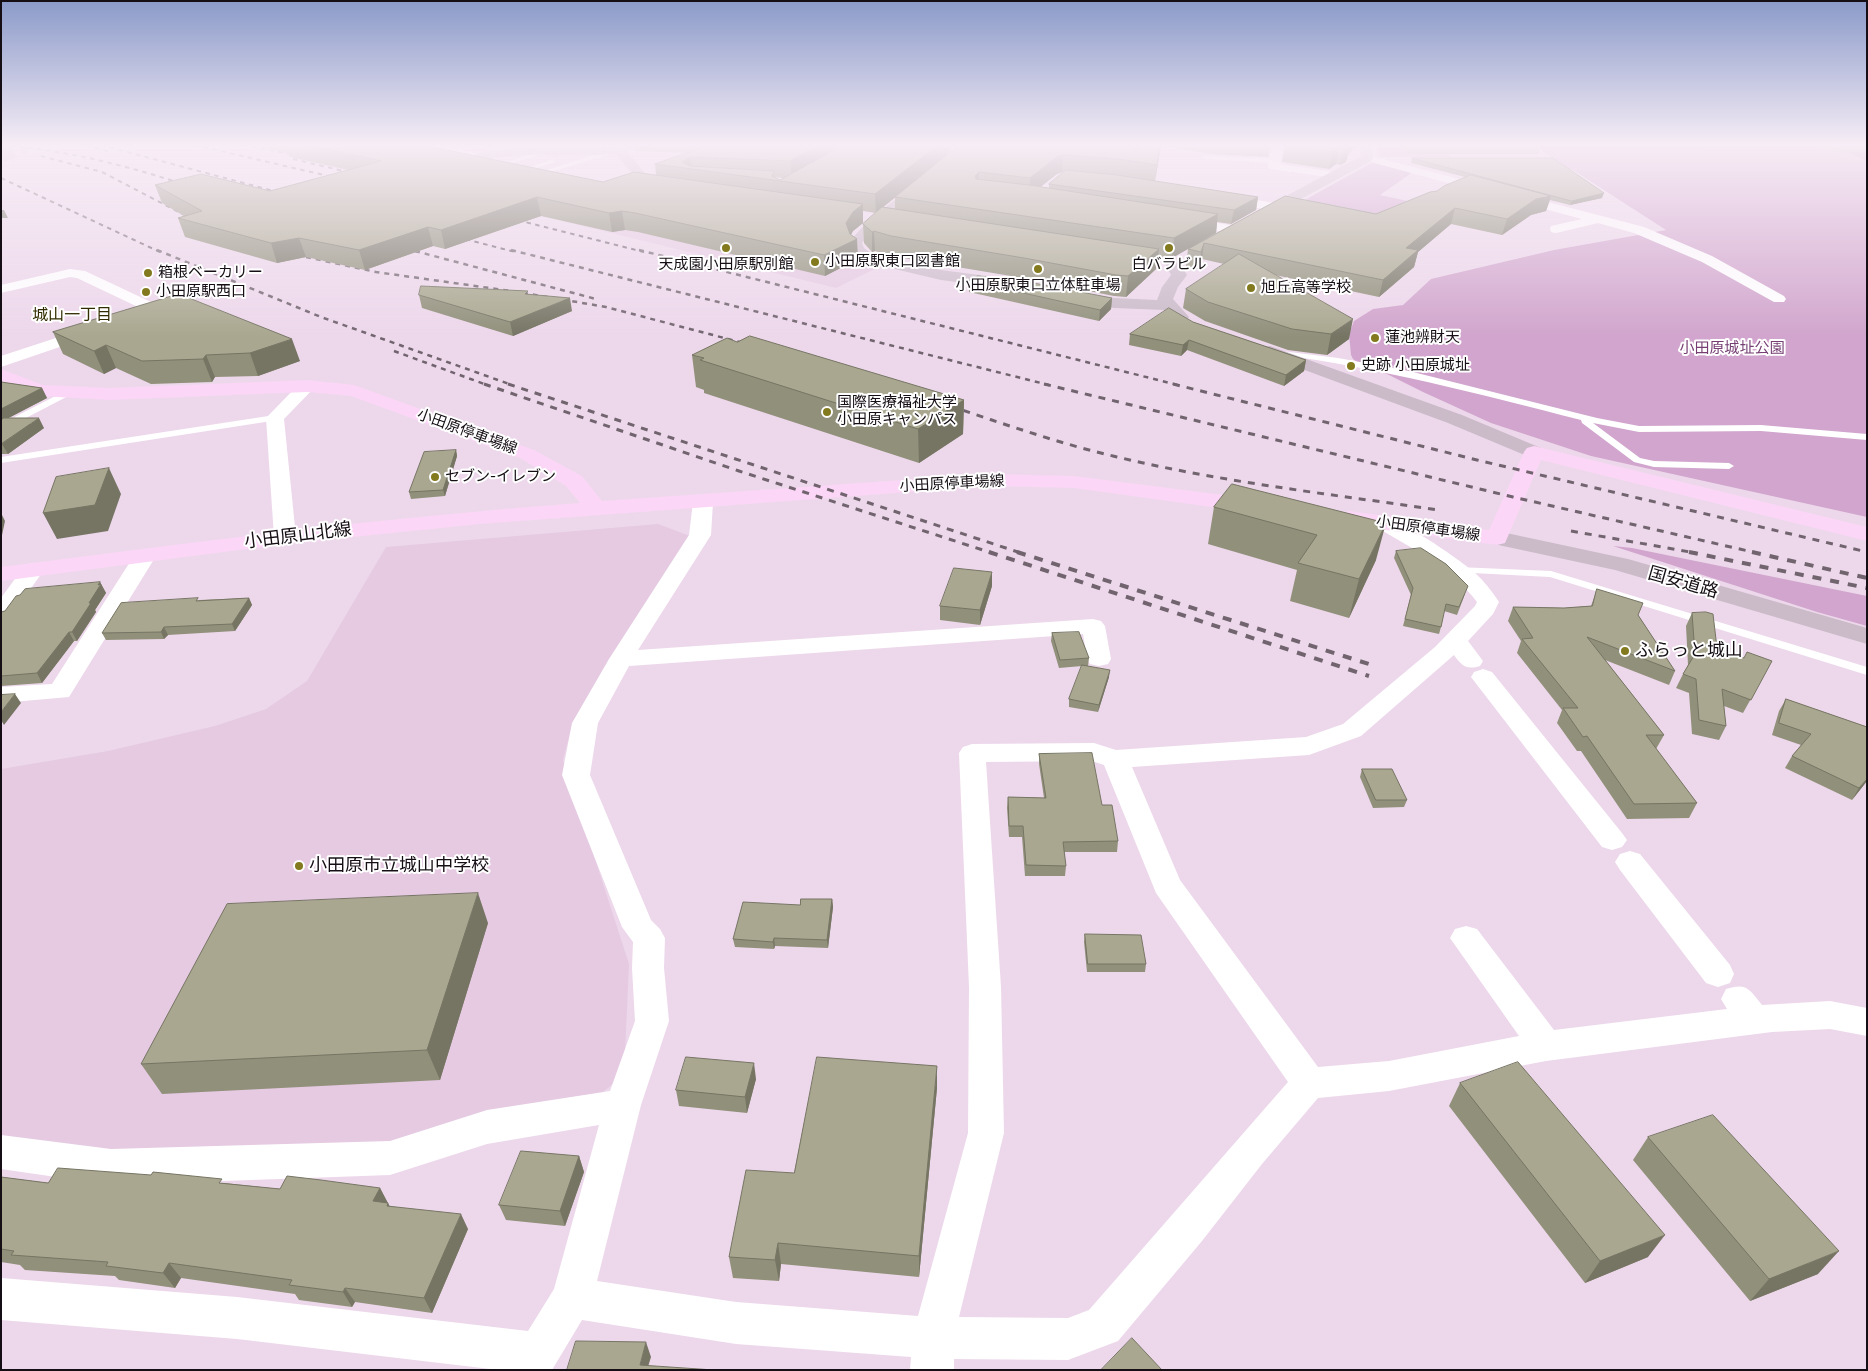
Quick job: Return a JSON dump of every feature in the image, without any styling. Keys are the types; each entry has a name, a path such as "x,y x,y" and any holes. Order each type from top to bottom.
{"main road":[{"name":"小田原停車場線","path":"1,374 40,390 110,394 307,386 354,391 526,454 574,481 596,508 703,502 989,480 1074,482 1276,509"},
{"path":"1532,456 1867,534"},
{"name":"小田原停車場線","path":"1325,515 1498,535 1532,456"},
{"name":"小田原山北線","path":"1,574 285,537 480,517 596,508"}],"street":[{"path":"891,209 860,235 855,243 858,250 870,258 942,275 1022,285"},
{"path":"1212,242 1270,209"},
{"path":"1564,209 1639,230 1706,259 1778,299"},
{"path":"860,217 897,222"},
{"path":"1168,219 1243,225"},
{"path":"1556,229 1601,219"},
{"path":"1156,262 1178,262 1179,275 1170,287 1165,299 1176,314 1198,327"},
{"path":"1,289 70,273 80,274 146,305 145,311 131,318 1,362"},
{"path":"1059,293 1114,304 1170,305"},
{"path":"1263,349 1455,419 1532,456"},
{"path":"285,537 275,418 307,386"},
{"path":"1,1299 237,1318 533,1361 572,1298 623,1105 652,1021 648,968 649,938 638,927 576,775 585,723 621,659 700,534 703,502"},
{"path":"932,1354 986,1133 985,987 972,753 1094,752 1115,759 1309,746 1352,730 1389,700 1456,640 1485,609 1488,602 1482,591 1457,570 1424,546 1383,523"},
{"name":"国安道路","path":"1498,535 1620,564 1867,636"},
{"path":"1,695 60,691 145,556"},
{"path":"1,614 33,570"},
{"path":"621,659 1093,626 1099,660"},
{"path":"1456,640 1737,998"},
{"path":"1115,759 1166,885 1309,1083"},
{"path":"1466,938 1546,1046"},
{"path":"572,1298 932,1354 1068,1339 1103,1326 1309,1083 1389,1076 1546,1046 1737,998 1867,1022"},
{"path":"1,1152 111,1166 390,1158 487,1127 623,1105"}],"lane":[{"path":"1263,349 1338,360 1408,374 1639,429 1761,428 1867,437"},
{"path":"1,428 69,392"},
{"path":"1579,416 1637,460 1654,464 1729,466"},
{"path":"1,460 275,418"},
{"path":"1457,570 1552,574 1867,671"}],"shaded area":[{"path":"595,209 715,209 845,239 852,256 881,266 836,288 562,221"},
{"name":"小田原市立城山中学校","path":"658,524 690,536 573,722 563,760 629,964 624,1075 588,1104 361,1152 52,1155 1,1144 1,769 108,751 215,726 266,709 307,681 386,547"}],"green space":[{"path":"1309,209 1408,209 1387,224"},
{"name":"小田原城址公園","path":"1633,209 1867,209 1867,517 1591,456 1491,423 1383,372 1367,369 1353,359 1351,355 1349,334 1354,321 1373,309 1403,305 1431,279 1554,250 1666,230"},
{"path":"1613,546 1632,548 1867,596 1867,626 1817,612"}],"building":[{"path":"198,209 502,209 441,230 428,227 359,250 299,238 271,243 178,218 202,211"},
{"path":"591,209 857,209 846,223 850,234 857,239 824,255 635,213 622,211 609,213"},
{"path":"880,209 895,209 1159,249 1128,276 1116,275 891,236 872,232 863,224"},
{"path":"977,209 1185,209 1218,214 1174,238"},
{"path":"1261,209 1351,209 1376,214 1388,209 1454,209 1406,248 1418,250 1383,280 1204,243 1201,252 1188,249"},
{"path":"1460,209 1522,209 1507,219"},
{"path":"1239,254 1353,319 1331,334 1292,329 1208,302 1186,289"},
{"path":"978,276 1023,281 1112,298 1100,310 969,281"},
{"path":"421,286 528,291 525,294 570,298 510,322 419,295"},
{"path":"179,294 292,339 250,353 206,355 203,359 142,361 106,345 94,351 53,332"},
{"path":"1169,308 1193,322 1306,360 1286,375 1189,340 1183,345 1130,334"},
{"path":"750,336 964,400 918,429 700,360 704,358 692,355 727,338 737,342"},
{"path":"1,382 42,388 1,409"},
{"path":"4,418 39,418 1,444 1,420"},
{"name":"セブン-イレブン","path":"456,450 443,490 409,492 424,452"},
{"path":"109,468 95,505 43,513 56,477"},
{"path":"1232,484 1386,523 1359,579 1298,563 1317,535 1214,507"},
{"path":"1421,548 1446,564 1468,586 1459,607 1446,604 1441,627 1405,619 1413,588 1396,551"},
{"path":"954,568 992,572 980,610 940,606"},
{"path":"100,582 98,585 101,584 89,603 91,603 72,632 69,632 37,673 1,676 1,612 5,611 16,596 20,595 25,589"},
{"path":"1597,589 1643,603 1638,615 1675,671 1587,637 1664,735 1646,735 1697,803 1634,804 1587,736 1583,737 1563,708 1578,708 1522,639 1533,638 1513,607 1564,608 1592,606"},
{"path":"198,598 196,601 249,598 232,624 164,627 161,632 102,633 121,603"},
{"path":"1706,612 1713,614 1717,648 1744,658 1747,652 1772,661 1751,700 1722,689 1726,726 1699,720 1696,679 1683,674 1695,654 1692,613"},
{"path":"1079,632 1089,658 1060,660 1052,633"},
{"path":"1082,665 1110,670 1099,705 1069,699"},
{"path":"15,694 1,712 1,695"},
{"path":"1786,699 1867,727 1867,779 1859,788 1792,756 1811,734 1779,723"},
{"path":"1092,753 1102,805 1112,805 1118,841 1063,842 1066,866 1026,865 1023,826 1009,826 1008,797 1046,798 1039,754"},
{"path":"1362,769 1392,769 1407,800 1376,800"},
{"path":"478,893 427,1050 141,1064 227,904"},
{"path":"801,899 832,899 827,940 774,938 773,942 733,939 743,902 800,905"},
{"path":"1085,934 1141,935 1146,964 1088,964"},
{"path":"686,1057 754,1063 745,1097 676,1090"},
{"path":"817,1057 937,1066 919,1256 778,1243 775,1260 729,1257 746,1170 794,1173"},
{"path":"1518,1062 1665,1235 1600,1261 1460,1083"},
{"path":"1713,1115 1839,1251 1769,1279 1648,1137"},
{"path":"521,1151 579,1156 560,1211 499,1205"},
{"path":"58,1168 151,1175 153,1172 222,1179 219,1183 280,1189 287,1176 380,1188 373,1201 388,1203 387,1206 461,1214 424,1298 345,1288 343,1292 289,1285 292,1280 169,1263 163,1273 106,1266 108,1262 11,1255 14,1251 1,1249 1,1177 48,1183"},
{"path":"1132,1338 1162,1370 1101,1370"},
{"path":"576,1341 646,1342 640,1365 714,1370 567,1370"}],"railway":[{"path":"68,209 160,252"},
{"path":"173,209 196,221"},
{"path":"509,218 644,252"},
{"path":"457,237 515,252"},
{"path":"157,250 321,317 512,385"},
{"path":"511,250 1049,385"},
{"path":"639,250 1178,385"},
{"path":"418,252 415,251 596,299"},
{"path":"306,257 376,272 518,292 606,307 751,345"},
{"path":"394,351 487,385"},
{"path":"484,384 739,471 992,553"},
{"path":"508,384 1021,553"},
{"path":"1044,384 1513,497 1757,553"},
{"path":"1173,384 1477,460 1867,552"},
{"path":"950,406 1072,445 1153,465 1275,487 1439,510"},
{"path":"1571,531 1696,553"},
{"path":"989,552 1369,676"},
{"path":"1017,552 1375,666"},
{"path":"1689,552 1867,588"},
{"path":"1752,552 1867,578"}],"place":[{"name":"天成園小田原駅別館","path":"726,248"},
{"name":"白バラビル","path":"1169,248"},
{"name":"小田原駅東口図書館","path":"815,262"},
{"name":"小田原駅東口立体駐車場","path":"1038,269"},
{"name":"箱根ベーカリー","path":"148,273"},
{"name":"旭丘高等学校","path":"1251,288"},
{"name":"小田原駅西口","path":"146,292"},
{"name":"蓮池辨財天","path":"1375,338"},
{"name":"史跡 小田原城址","path":"1351,366"},
{"name":"国際医療福祉大学 小田原キャンパス","path":"827,412"},
{"name":"セブン-イレブン","path":"435,477"},
{"name":"ふらっと城山","path":"1625,651"},
{"name":"小田原市立城山中学校","path":"299,866"}],"district":[{"name":"城山一丁目","path":"72,316"}]}
